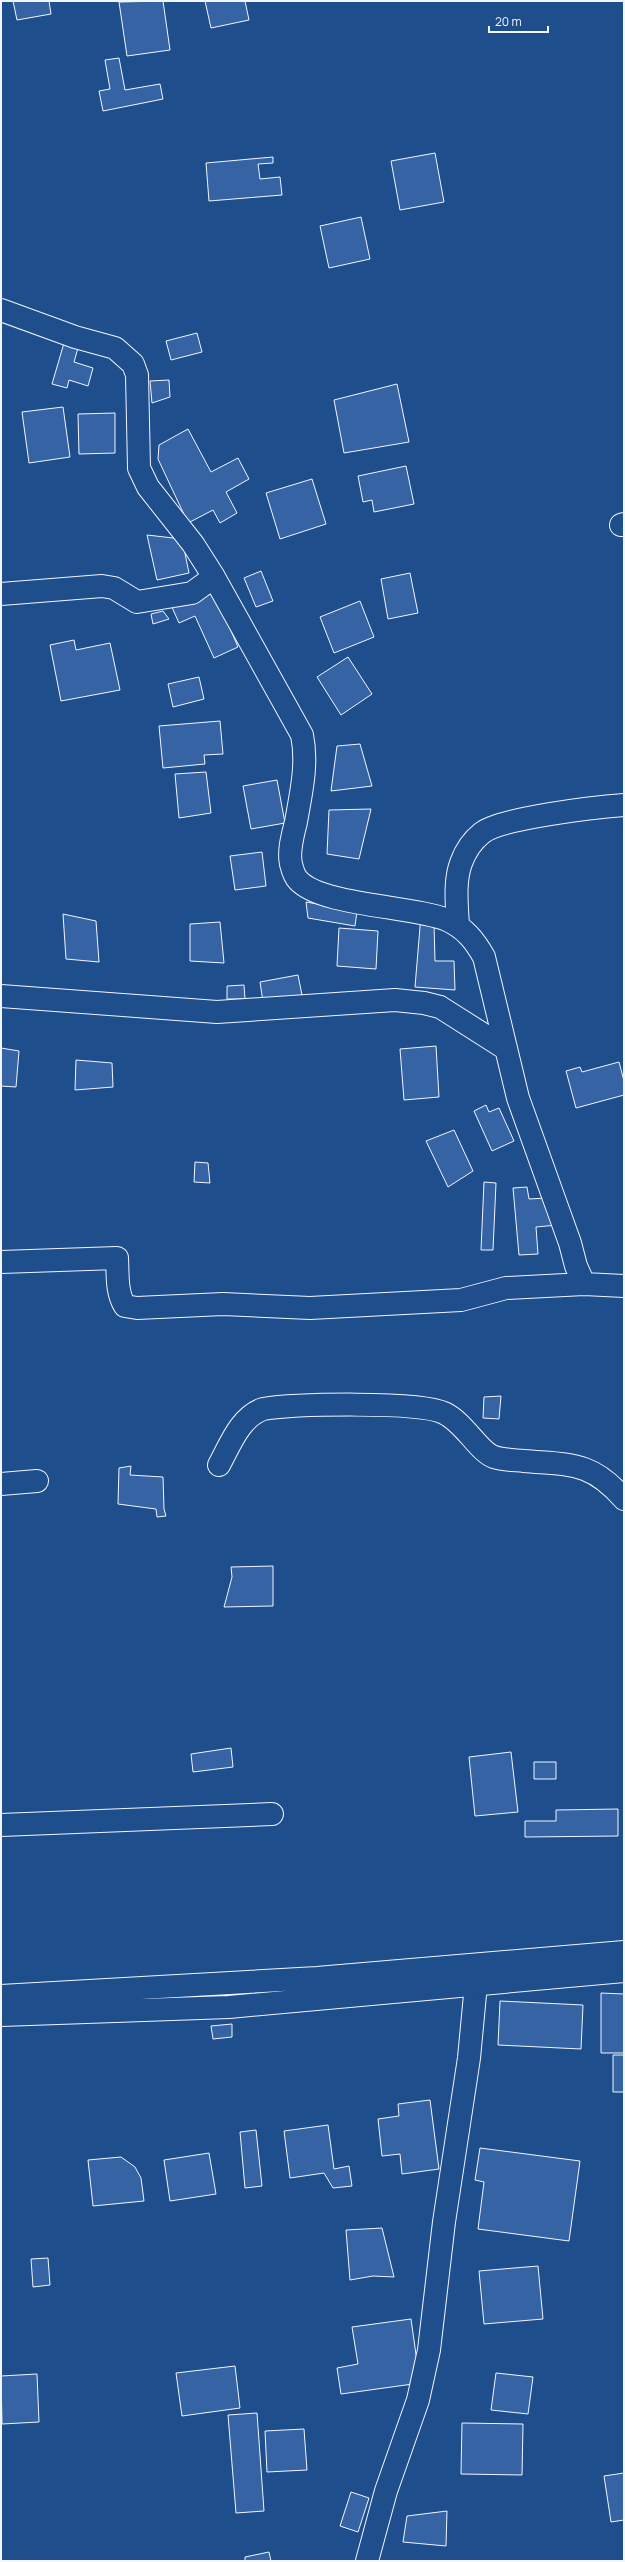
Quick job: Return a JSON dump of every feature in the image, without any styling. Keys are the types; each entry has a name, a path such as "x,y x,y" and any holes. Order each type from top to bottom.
{"street":[{"path":"1,310 75,337 115,348 133,364 137,375 139,468 148,487 193,544 214,577 302,735 305,749 303,783 291,847 291,863 298,880 311,889 337,898 446,919 474,938 484,957 518,1098 584,1284"},
{"path":"1,594 102,586 114,588 137,602 192,593 214,577"},
{"path":"458,926 457,894 461,862 472,843 482,833 491,828 515,821 624,805"},
{"path":"1,996 217,1012 395,1000 424,1002 440,1007 506,1049"},
{"path":"1,1262 117,1258 118,1290 121,1300 125,1306 137,1308 223,1304 310,1308 461,1300 506,1288 584,1284 624,1286"},
{"path":"219,1465 244,1421 255,1412 263,1409 417,1407 443,1412 452,1417 493,1457 570,1465 593,1471 606,1480 624,1499"},
{"path":"1,1484 37,1481"},
{"path":"1,1825 272,1814"},
{"path":"1,2015 229,2007 475,1975 624,1952"},
{"path":"1,1996 194,1986 475,1975 624,1972"},
{"path":"368,2561 386,2491 418,2400 429,2350 443,2230 469,2058 475,1975"}],"building":[{"path":"13,1 49,1 51,14 17,20"},
{"path":"163,1 170,50 127,56 119,2"},
{"path":"205,1 245,1 249,20 211,28"},
{"path":"119,58 125,90 160,84 163,99 103,111 99,91 110,89 105,60"},
{"path":"435,153 444,202 400,210 391,161"},
{"path":"273,157 273,163 258,164 260,179 280,177 282,195 209,201 206,163"},
{"path":"361,217 370,259 329,268 320,226"},
{"path":"197,333 202,352 171,360 166,341"},
{"path":"64,343 78,348 74,362 93,368 88,386 69,380 67,388 52,384"},
{"path":"169,380 170,397 152,403 150,381"},
{"path":"397,384 409,442 344,453 334,400"},
{"path":"63,407 70,457 29,463 22,412"},
{"path":"115,413 115,453 79,454 78,414"},
{"path":"188,429 211,472 238,458 249,479 226,492 237,513 220,523 213,510 188,523 158,459 159,445"},
{"path":"406,466 414,504 374,512 372,500 363,502 358,476"},
{"path":"312,479 326,524 280,539 266,493"},
{"path":"147,535 182,539 189,573 157,580"},
{"path":"261,571 273,601 256,607 244,578"},
{"path":"410,573 418,613 388,619 381,579"},
{"path":"212,587 238,647 214,658 195,616 179,623 171,605"},
{"path":"360,601 374,637 334,653 320,617"},
{"path":"163,611 169,619 153,624 151,614"},
{"path":"74,640 76,650 110,643 120,690 61,701 50,645"},
{"path":"348,657 372,694 341,715 317,677"},
{"path":"199,677 204,699 173,707 168,684"},
{"path":"220,721 223,754 204,755 205,764 163,768 159,726"},
{"path":"360,744 372,786 331,791 337,746"},
{"path":"206,772 211,813 179,818 175,774"},
{"path":"277,780 285,823 251,829 243,786"},
{"path":"371,809 359,859 327,854 329,810"},
{"path":"262,852 266,886 235,890 230,856"},
{"path":"306,902 357,911 355,926 308,918"},
{"path":"63,914 96,921 99,962 66,959"},
{"path":"421,915 434,924 435,961 454,961 455,990 415,987"},
{"path":"220,922 224,963 190,961 190,924"},
{"path":"339,928 378,931 376,969 337,966"},
{"path":"298,975 302,995 263,1002 260,982"},
{"path":"244,985 245,999 227,999 227,986"},
{"path":"436,1046 439,1097 404,1100 400,1049"},
{"path":"1,1048 19,1051 16,1087 1,1086"},
{"path":"76,1060 112,1063 113,1087 75,1090"},
{"path":"619,1062 624,1081 624,1095 576,1108 566,1071 580,1067 582,1072"},
{"path":"486,1105 489,1112 499,1108 514,1141 492,1151 474,1111"},
{"path":"454,1130 473,1171 448,1187 426,1141"},
{"path":"195,1162 208,1163 210,1183 194,1182"},
{"path":"484,1182 496,1183 493,1250 481,1250"},
{"path":"527,1187 529,1199 546,1198 558,1225 536,1227 538,1254 519,1255 513,1188"},
{"path":"501,1396 499,1419 483,1418 484,1397"},
{"path":"131,1466 130,1475 163,1477 164,1509 166,1516 157,1517 156,1509 118,1504 119,1468"},
{"path":"273,1566 273,1606 224,1607 232,1577 231,1567"},
{"path":"231,1748 233,1767 193,1772 191,1754"},
{"path":"511,1752 518,1812 475,1816 469,1757"},
{"path":"534,1762 556,1762 556,1779 534,1779"},
{"path":"618,1809 618,1836 525,1837 525,1821 556,1821 556,1810"},
{"path":"601,1993 624,1994 624,2053 601,2053"},
{"path":"500,2001 583,2005 581,2049 498,2045"},
{"path":"232,2024 232,2037 213,2039 211,2026"},
{"path":"613,2055 624,2055 624,2092 613,2092"},
{"path":"430,2100 439,2169 402,2174 400,2154 382,2156 378,2119 399,2116 398,2104"},
{"path":"328,2125 334,2169 349,2166 352,2186 333,2188 324,2173 290,2178 284,2131"},
{"path":"256,2130 262,2186 245,2188 240,2132"},
{"path":"480,2148 580,2161 569,2241 478,2229 484,2182 475,2180"},
{"path":"209,2153 216,2194 170,2201 164,2160"},
{"path":"121,2157 135,2167 141,2178 144,2201 93,2206 88,2160"},
{"path":"382,2228 394,2277 373,2276 350,2280 346,2230"},
{"path":"48,2258 50,2285 33,2287 31,2259"},
{"path":"538,2266 543,2319 484,2324 479,2271"},
{"path":"411,2319 420,2383 341,2394 337,2368 358,2364 352,2327"},
{"path":"235,2366 240,2408 182,2416 176,2373"},
{"path":"496,2373 533,2377 528,2414 491,2410"},
{"path":"37,2374 39,2422 2,2424 1,2376"},
{"path":"257,2413 264,2511 236,2513 228,2415"},
{"path":"462,2423 523,2424 522,2475 461,2474"},
{"path":"304,2429 307,2470 267,2472 265,2431"},
{"path":"624,2473 624,2520 611,2522 604,2476"},
{"path":"351,2492 369,2498 358,2532 340,2526"},
{"path":"447,2511 446,2546 403,2542 407,2516"},
{"path":"269,2552 271,2561 245,2561 245,2557"}]}
